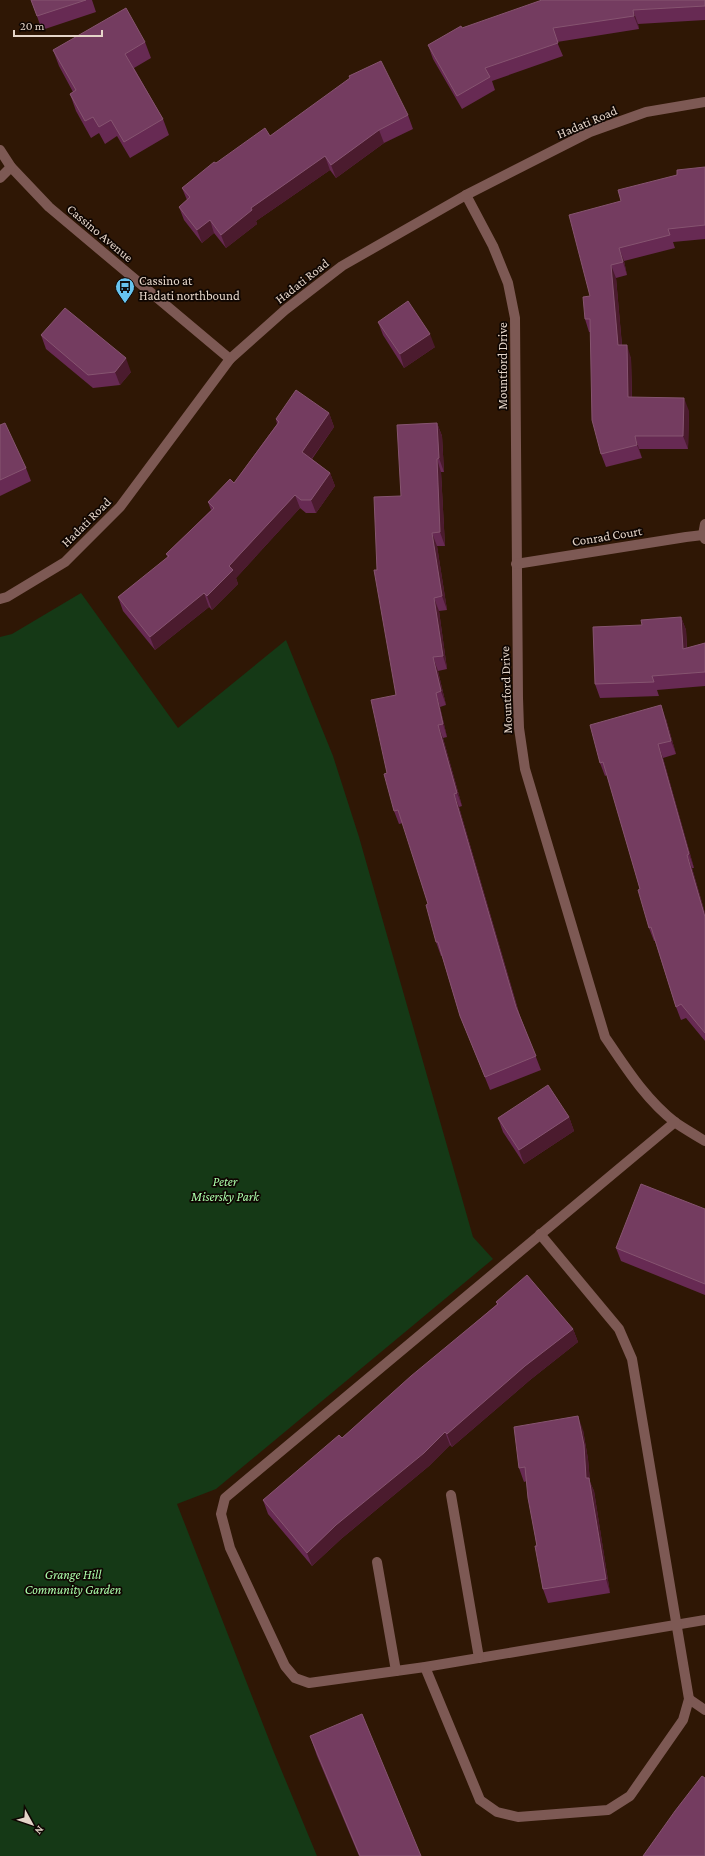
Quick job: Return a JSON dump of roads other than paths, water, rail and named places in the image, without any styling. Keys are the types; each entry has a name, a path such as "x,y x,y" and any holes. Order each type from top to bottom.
{"street":[{"name":"Hadati Road","path":"0,599 6,597 65,562 120,507 230,359 285,310 342,266 466,195 590,132 646,112 705,102"},
{"name":"Cassino Avenue","path":"0,150 11,167 49,207 230,359"},
{"path":"0,178 11,167"},
{"name":"Mountford Drive","path":"466,195 493,246 508,283 515,318 516,564 519,728 525,769 605,1037 629,1073 649,1098 675,1122 705,1141"},
{"name":"Conrad Court","path":"516,564 704,537 705,524"},
{"path":"675,1122 225,1498 222,1514 230,1548 285,1666 295,1678 309,1683 425,1667 705,1620"},
{"path":"425,1667 480,1800 497,1812 518,1817 608,1810 630,1796 684,1720 689,1699 632,1359 619,1329 540,1234"},
{"path":"451,1495 479,1658"},
{"path":"377,1562 396,1671"},
{"path":"689,1699 705,1710"}],"place":[{"name":"Cassino at Hadati northbound","path":"125,304"}],"park label":[{"name":"Peter Misersky Park","path":"225,1188"},
{"name":"Grange Hill Community Garden","path":"73,1582"}]}
